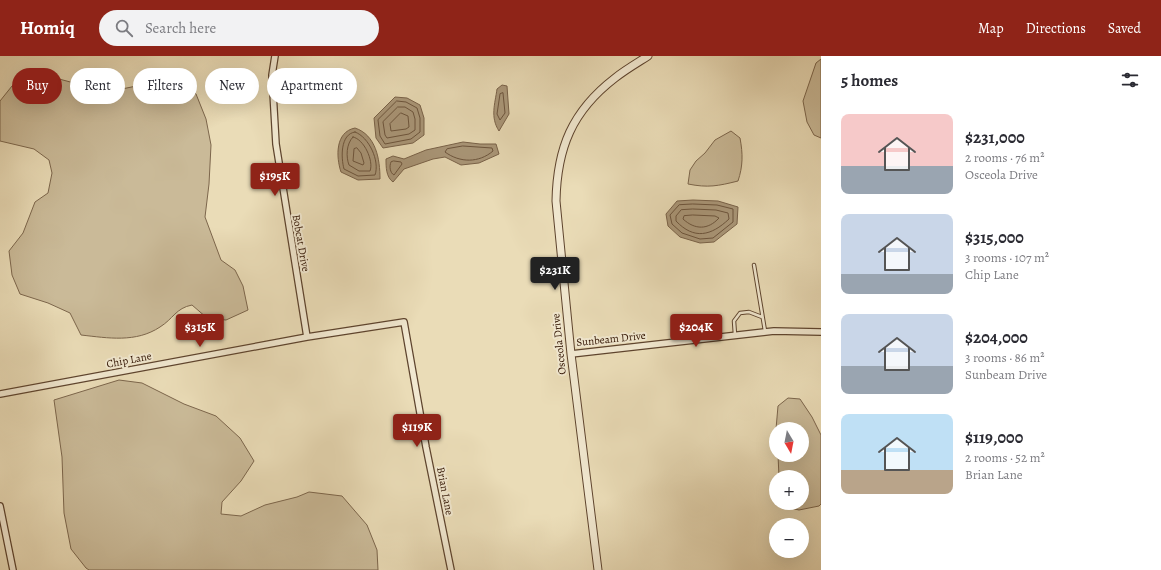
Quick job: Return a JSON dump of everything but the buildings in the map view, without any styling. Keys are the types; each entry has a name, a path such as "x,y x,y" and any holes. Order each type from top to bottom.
{"street":[{"name":"Bobcat Drive","path":"275,56 272,75 276,144 307,337"},
{"name":"Osceola Drive","path":"598,570 571,354 556,201 556,176 564,144 573,123 592,99 615,78 648,56"},
{"name":"Chip Lane","path":"0,394 307,337 404,322"},
{"name":"Brian Lane","path":"404,322 426,446 451,570"},
{"name":"Sunbeam Drive","path":"571,354 765,332 821,332"},
{"path":"0,506 13,570"}],"lane":[{"path":"754,265 765,332"},
{"path":"735,335 734,321 740,313 749,312 762,317"}],"shaded area":[{"path":"821,59 821,138 814,135 807,122 803,101 816,63"},
{"path":"62,80 70,82 70,104 125,104 125,88 133,87 133,104 197,104 197,96 206,119 211,145 209,184 205,217 221,260 235,270 243,286 248,310 226,320 207,318 192,305 187,306 178,311 160,327 151,332 132,337 112,338 81,335 70,313 48,303 20,294 12,275 9,251 23,233 35,202 48,193 52,173 49,160 34,149 0,141 0,101 12,86 12,104 62,104"},
{"path":"731,131 740,138 741,144 742,165 738,181 713,186 688,184 690,170 696,161 705,153 715,140"},
{"path":"119,380 142,383 184,404 216,416 240,438 254,461 241,481 222,502 221,514 241,516 265,505 297,497 309,492 342,496 367,525 377,550 378,570 89,570 86,568 71,549 64,513 62,457 54,400"},
{"path":"788,398 800,399 812,417 821,435 821,504 819,506 809,508 809,470 779,470 778,462 809,462 809,422 777,422 778,406"}],"water":[{"path":"502,85 507,86 509,114 499,131 496,126 494,110 497,89"},
{"path":"395,97 407,98 420,105 424,118 424,135 413,143 383,148 376,138 374,118"},
{"path":"355,128 362,131 372,142 378,156 380,179 358,180 341,172 338,159 340,140 348,130"},
{"path":"463,142 496,144 499,154 479,163 461,165 445,157 433,159 404,169 393,182 388,175 386,159 393,156 404,159 426,150"},
{"path":"677,201 718,201 738,207 737,224 714,242 700,243 680,237 668,226 666,214"}]}
